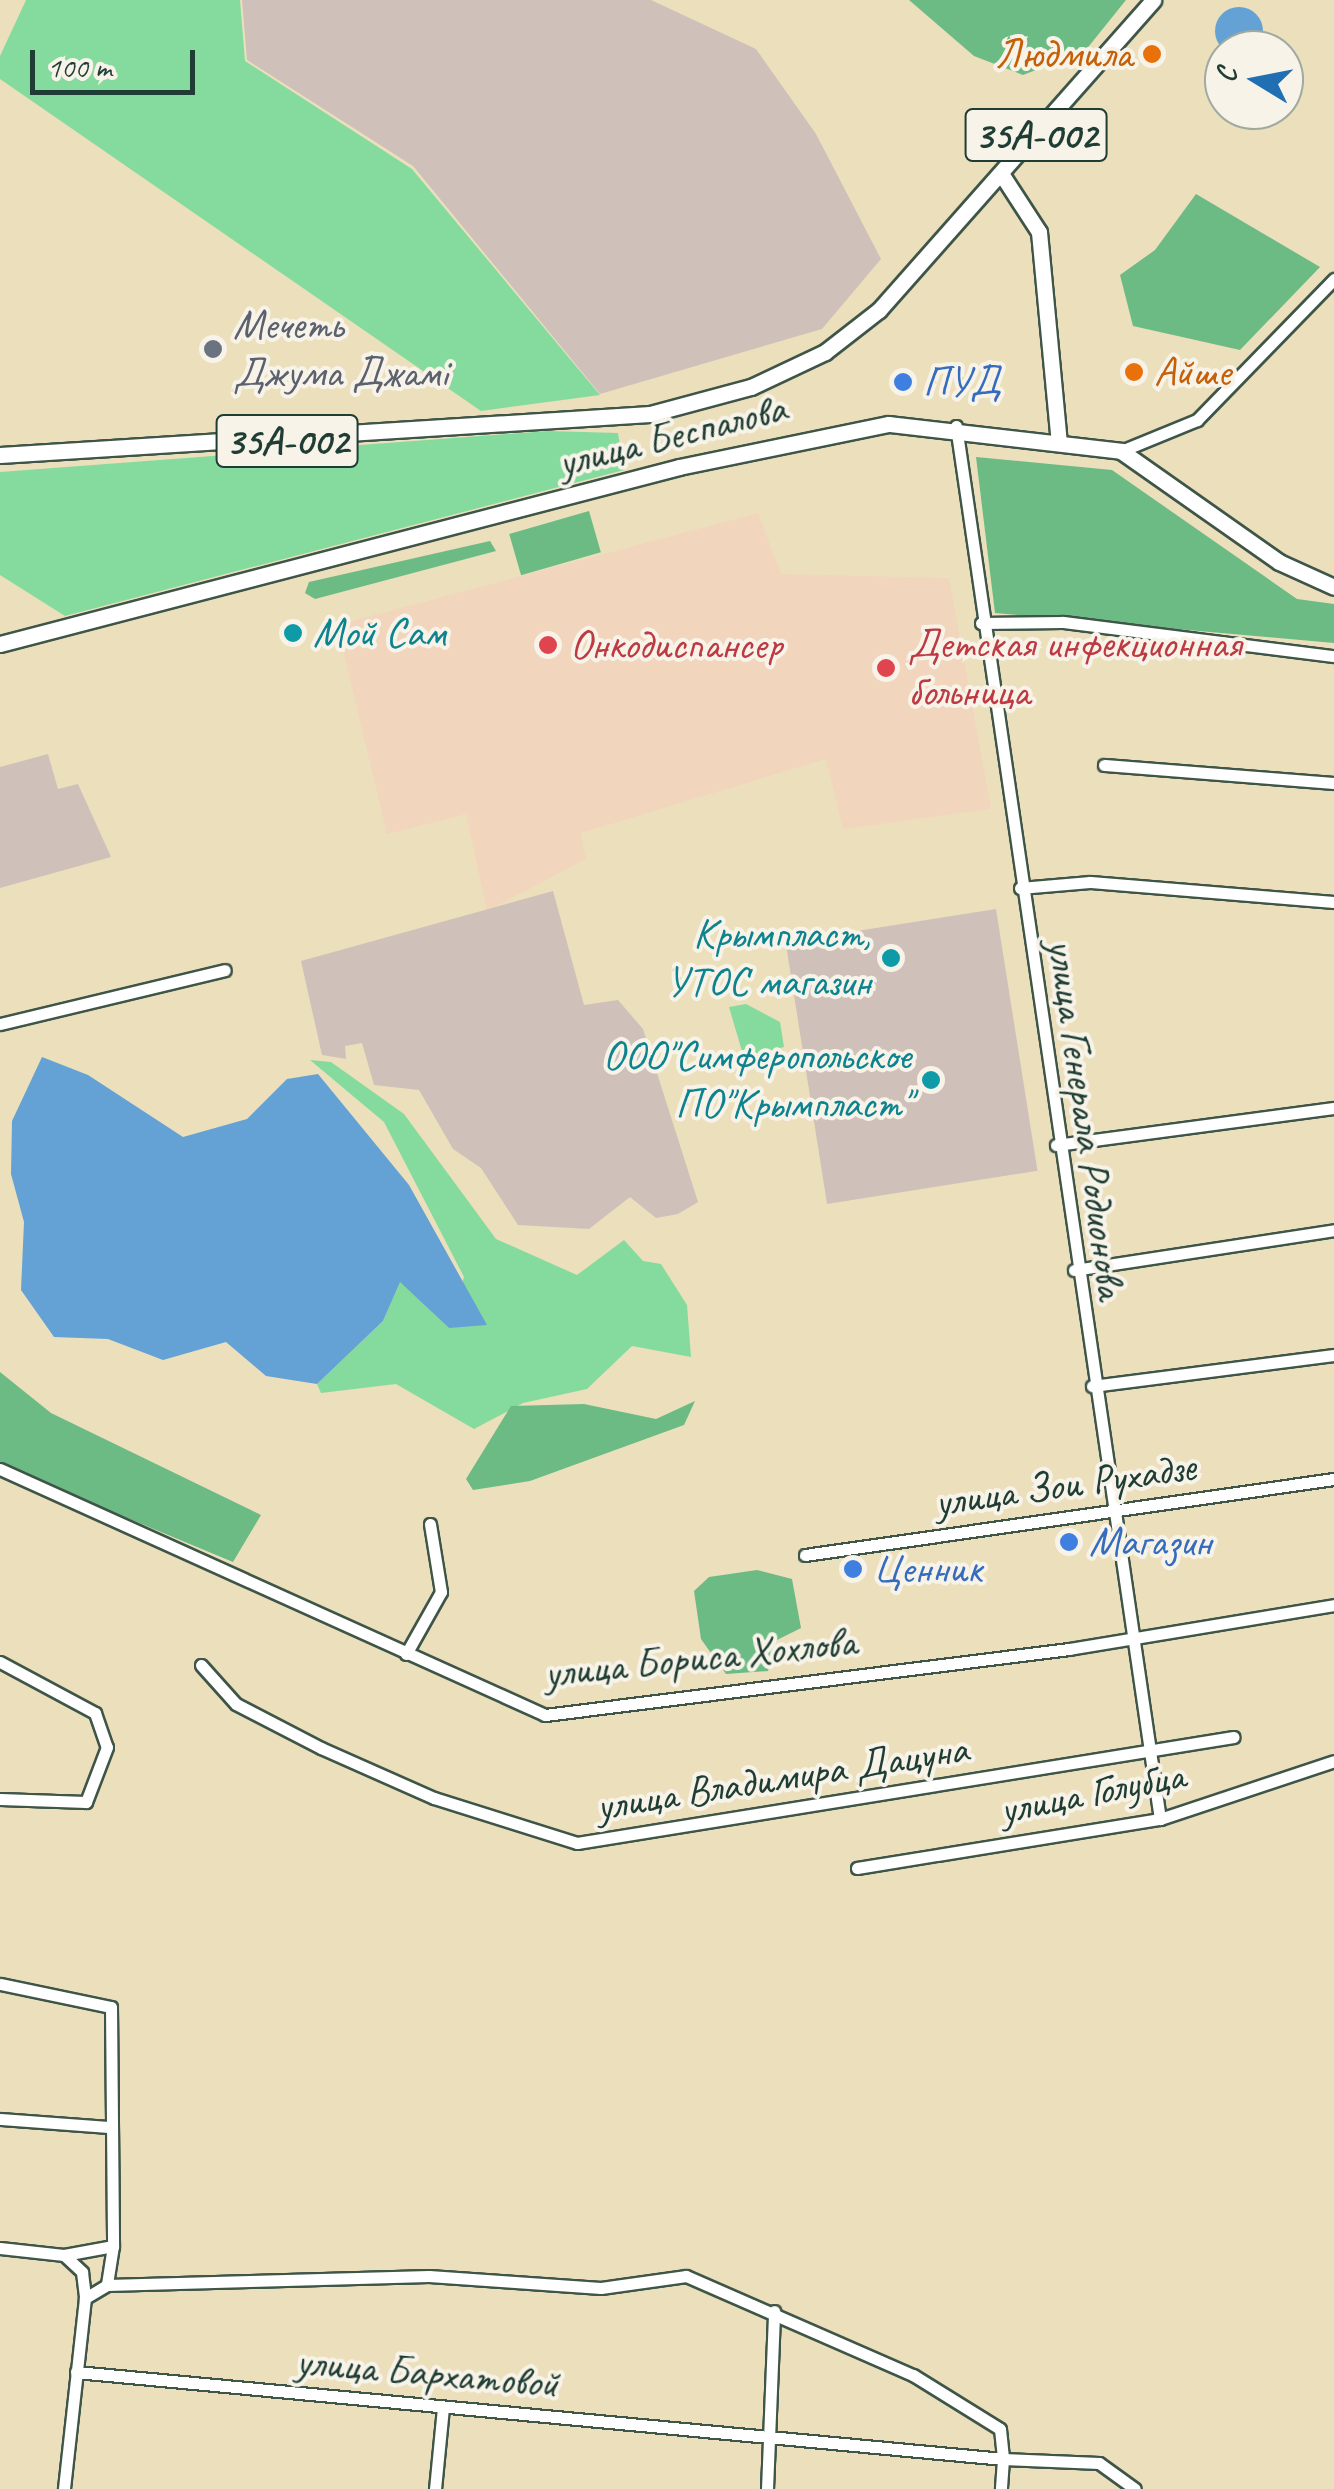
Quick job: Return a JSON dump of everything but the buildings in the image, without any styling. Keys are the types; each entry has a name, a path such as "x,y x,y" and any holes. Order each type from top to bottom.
{"main road":[{"name":"35А-002","path":"0,458 650,414 716,400 797,367 856,330 1002,174 1153,0"},
{"path":"1002,174 1039,232 1059,442"},
{"name":"улица Беспалова","path":"0,644 777,443 872,426 956,426 1121,451 1302,576 1334,587"}],"street":[{"path":"1121,451 1197,420 1334,279"},
{"name":"улица Генерала Родионова","path":"956,426 1074,1270 1160,1819"},
{"path":"1145,468 1154,438"},
{"path":"982,623 1063,622 1334,656"},
{"path":"1104,766 1334,784"},
{"path":"1020,888 1090,882 1334,902"},
{"path":"0,1024 225,970"},
{"path":"1056,1145 1334,1108"},
{"path":"1074,1270 1334,1230"},
{"path":"1092,1386 1334,1356"},
{"name":"улица Бориса Хохлова","path":"0,1469 545,1716 1069,1649 1130,1633 1334,1605"},
{"name":"улица Зои Рухадзе","path":"805,1554 1334,1479"},
{"path":"406,1654 441,1592 430,1524"},
{"path":"0,1662 95,1713 107,1747 86,1802 0,1798"},
{"name":"улица Владимира Дацуна","path":"201,1665 236,1704 321,1748 434,1798 576,1843 1072,1769 1149,1745 1234,1737"},
{"name":"улица Голубца","path":"857,1868 1160,1819 1334,1761"},
{"path":"0,1984 111,2007 113,2246 107,2285"},
{"path":"0,2119 110,2128"},
{"path":"0,2248 64,2255 113,2246"},
{"path":"64,2255 82,2272 84,2298 64,2489"},
{"path":"84,2298 107,2285 430,2276 601,2288 686,2276 774,2311 913,2375 1000,2429 1001,2489"},
{"path":"767,2489 774,2311"},
{"name":"улица Бархатовой","path":"76,2372 1003,2460 1099,2463 1136,2489"},
{"path":"435,2489 444,2408"}],"shaded area":[{"path":"242,0 651,0 756,49 816,134 881,259 822,329 600,394 413,166 247,60"},
{"path":"758,513 781,574 949,578 991,809 843,829 826,759 581,833 586,859 487,911 466,814 387,834 337,625"},
{"path":"48,754 58,789 78,784 111,857 0,888 0,767"},
{"path":"553,891 584,1005 618,1000 643,1029 698,1202 678,1214 656,1218 630,1197 589,1229 518,1225 481,1168 453,1149 419,1090 374,1085 362,1043 345,1046 346,1059 322,1055 301,961"},
{"path":"996,909 1037,1171 827,1204 786,942"}],"green space":[{"path":"26,0 240,0 245,61 412,169 600,395 481,411 0,79 0,56"},
{"path":"909,0 1126,0 1085,51 1023,75 974,56"},
{"path":"1196,194 1320,267 1240,350 1133,326 1120,275 1155,250"},
{"path":"548,431 618,433 624,470 65,616 0,575 0,472"},
{"path":"976,457 1112,470 1297,599 1334,604 1334,643 995,613"},
{"path":"589,511 601,552 521,575 509,534"},
{"path":"490,541 496,551 315,599 305,593 309,582"},
{"path":"746,1004 780,1022 784,1047 744,1058 729,1007"},
{"path":"310,1060 331,1062 404,1114 496,1239 577,1275 624,1240 643,1261 661,1264 687,1305 691,1357 632,1346 587,1389 523,1403 474,1429 396,1384 321,1393 317,1384 383,1321 400,1281 449,1328 464,1277 384,1122"},
{"path":"0,1372 51,1413 261,1515 233,1562 0,1465"},
{"path":"695,1401 684,1425 530,1481 473,1490 466,1479 511,1406 584,1404 656,1419"},
{"path":"757,1570 792,1579 801,1628 775,1641 768,1671 726,1674 701,1639 694,1591 709,1577"}],"water":[{"path":"1239,7 1256,14 1263,30 1215,30 1222,14"},
{"path":"42,1057 88,1075 183,1137 247,1119 287,1079 318,1074 409,1185 487,1325 449,1328 400,1282 383,1321 317,1384 266,1376 226,1342 163,1360 108,1339 54,1337 21,1290 24,1222 11,1174 12,1121"}],"place":[{"name":"Людмила","path":"1152,54"},
{"name":"Мечеть Джума Джамі","path":"213,349"},
{"name":"Айше","path":"1134,372"},
{"name":"ПУД","path":"903,382"},
{"name":"Мой Сам","path":"293,633"},
{"name":"Онкодиспансер","path":"548,645"},
{"name":"Детская инфекционная больница","path":"886,668"},
{"name":"Крымпласт, УТОС магазин","path":"891,958"},
{"name":"ООО\"Симферопольское ПО\"Крымпласт\"","path":"931,1080"},
{"name":"Магазин","path":"1069,1542"},
{"name":"Ценник","path":"853,1569"}]}
